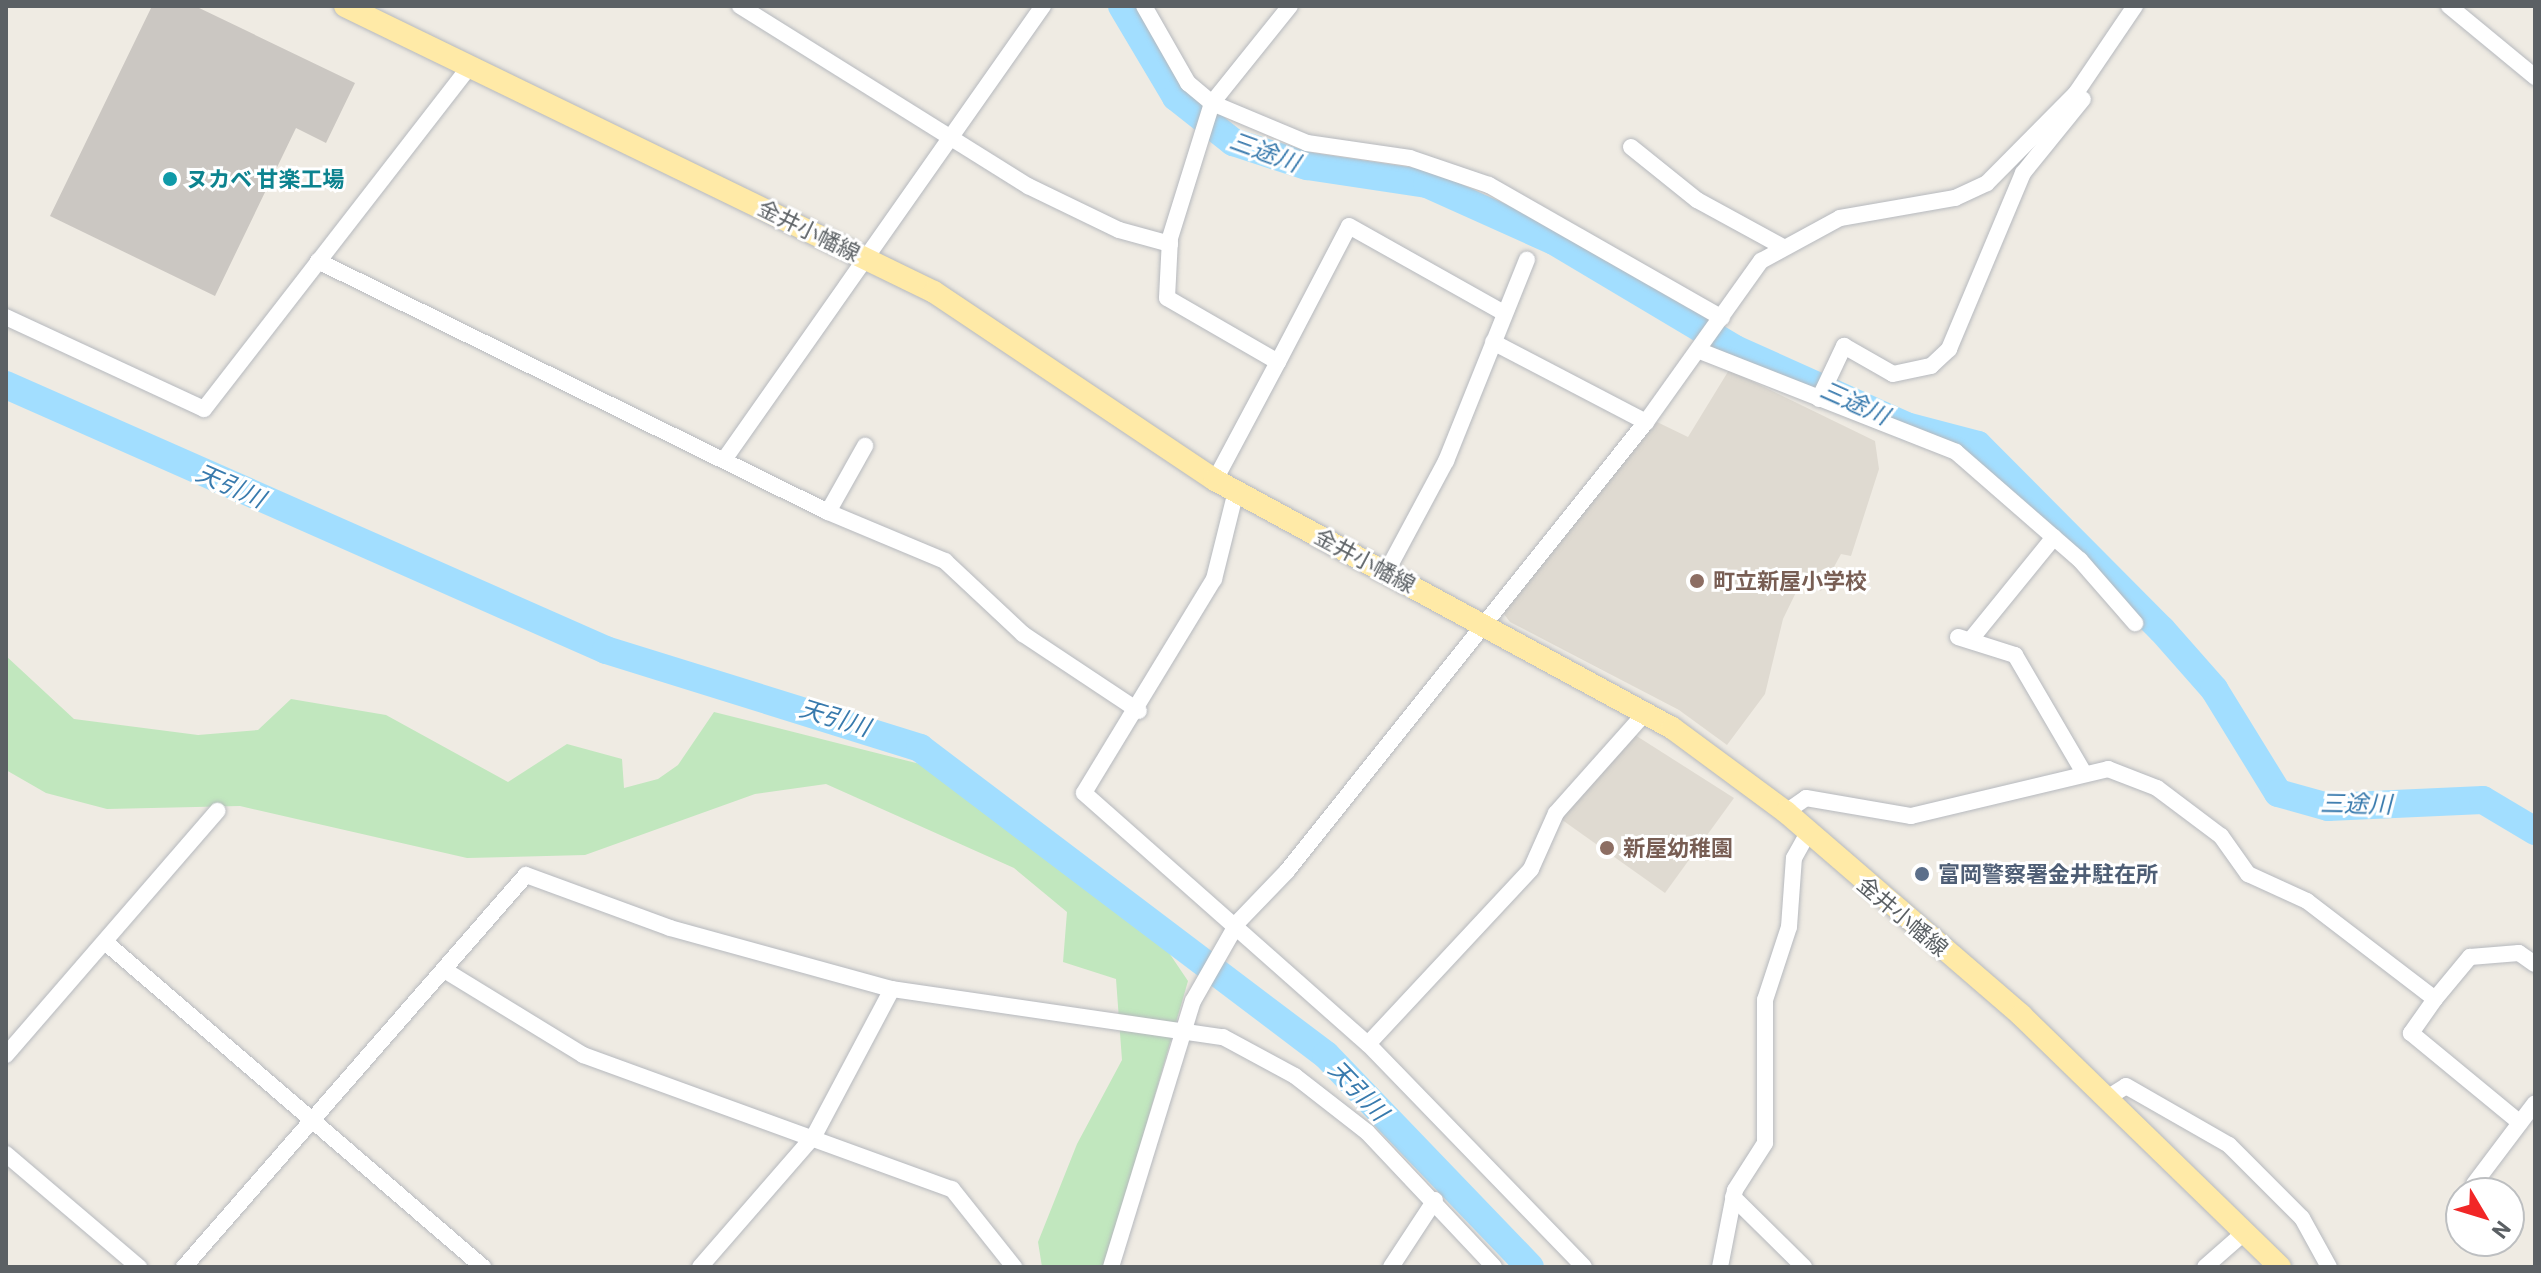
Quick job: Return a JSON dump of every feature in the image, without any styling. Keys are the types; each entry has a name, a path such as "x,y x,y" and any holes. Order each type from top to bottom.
{"main road":[{"name":"金井小幡線","path":"349,7 867,259 998,329 1215,480 1645,713 1786,812 1807,835 2107,1098 2280,1267"}],"street":[{"path":"740,6 949,139 1119,230 1170,244"},
{"path":"726,457 1043,6"},
{"path":"1144,6 1188,83 1212,103 1307,143 1410,158 1489,185 1722,319"},
{"path":"1278,362 1171,306 1170,244 1212,103 1290,6"},
{"path":"1111,1267 1193,1001 1238,922 1287,871 1480,621 1646,422 1700,351 1761,261 1781,246 1840,218 1955,198 1987,183 2076,93 2135,6"},
{"path":"2449,6 2535,77"},
{"path":"1819,399 1844,346 1893,374 1931,366 1949,349 2023,173 2125,37"},
{"path":"6,317 204,409 471,65"},
{"path":"1631,147 1697,200 1781,246"},
{"path":"1215,480 1349,226 1504,313"},
{"path":"1387,571 1446,461 1527,260"},
{"path":"318,261 726,457 828,512 945,561 1023,634 1139,711"},
{"path":"1493,342 1646,422"},
{"path":"1700,351 1956,452 2054,537 2135,623"},
{"path":"828,512 865,446"},
{"path":"1236,491 1214,579 1139,711 1084,793 1238,922 1368,1044 1584,1267"},
{"path":"2054,537 1965,638 2015,655 2084,773"},
{"path":"1368,1044 1531,869 1556,813 1645,713"},
{"path":"1786,812 1806,798 1911,816 2108,769 2157,788 2221,836 2248,874 2307,901 2435,999"},
{"path":"6,1055 217,811"},
{"path":"1720,1267 1733,1197 1765,1143 1765,1000 1789,927 1794,858 1807,835"},
{"path":"184,1267 446,971 526,875 670,928 892,989 1223,1037 1295,1076 1367,1132 1435,1200 1494,1267"},
{"path":"105,942 315,1119 483,1267"},
{"path":"2520,1123 2411,1033 2470,957 2519,953 2535,964"},
{"path":"446,971 583,1055 814,1136 952,1189 1014,1267"},
{"path":"700,1267 814,1136 892,989"},
{"path":"2107,1098 2126,1086 2229,1145 2302,1218 2329,1267"},
{"path":"2479,1177 2535,1103"},
{"path":"6,1154 139,1267"},
{"path":"1733,1197 1804,1267"},
{"path":"1391,1267 1435,1200"},
{"path":"2205,1267 2245,1232"}],"shaded area":[{"path":"1729,370 1875,441 1879,469 1851,556 1841,554 1821,591 1803,578 1783,619 1765,694 1727,745 1679,710 1510,622 1501,610 1657,422 1688,437"},
{"path":"1635,735 1734,798 1665,893 1558,817"}],"green space":[{"path":"6,656 74,719 198,735 258,730 291,699 386,715 508,782 567,744 622,759 624,788 658,779 678,765 714,712 924,765 1157,935 1188,981 1105,1267 1042,1267 1038,1242 1077,1144 1122,1060 1116,979 1063,962 1067,912 1014,868 826,784 755,794 585,855 467,858 240,806 107,809 46,793 6,770"}],"building":[{"name":"ヌカベ 甘楽工場","path":"152,6 195,6 355,83 326,143 296,128 215,296 50,216"}],"waterway":[{"name":"三途川","path":"1122,6 1176,97 1233,142 1307,166 1427,184 1554,241 1735,349 1906,426 1978,445 2162,630 2214,689 2278,793 2328,807 2483,800 2535,831"},
{"name":"天引川","path":"6,385 606,650 920,748 1326,1055 1530,1267"}],"place":[{"name":"ヌカベ 甘楽工場","path":"170,179"},
{"name":"町立新屋小学校","path":"1697,581"},
{"name":"新屋幼稚園","path":"1607,848"},
{"name":"富岡警察署金井駐在所","path":"1922,874"}]}
